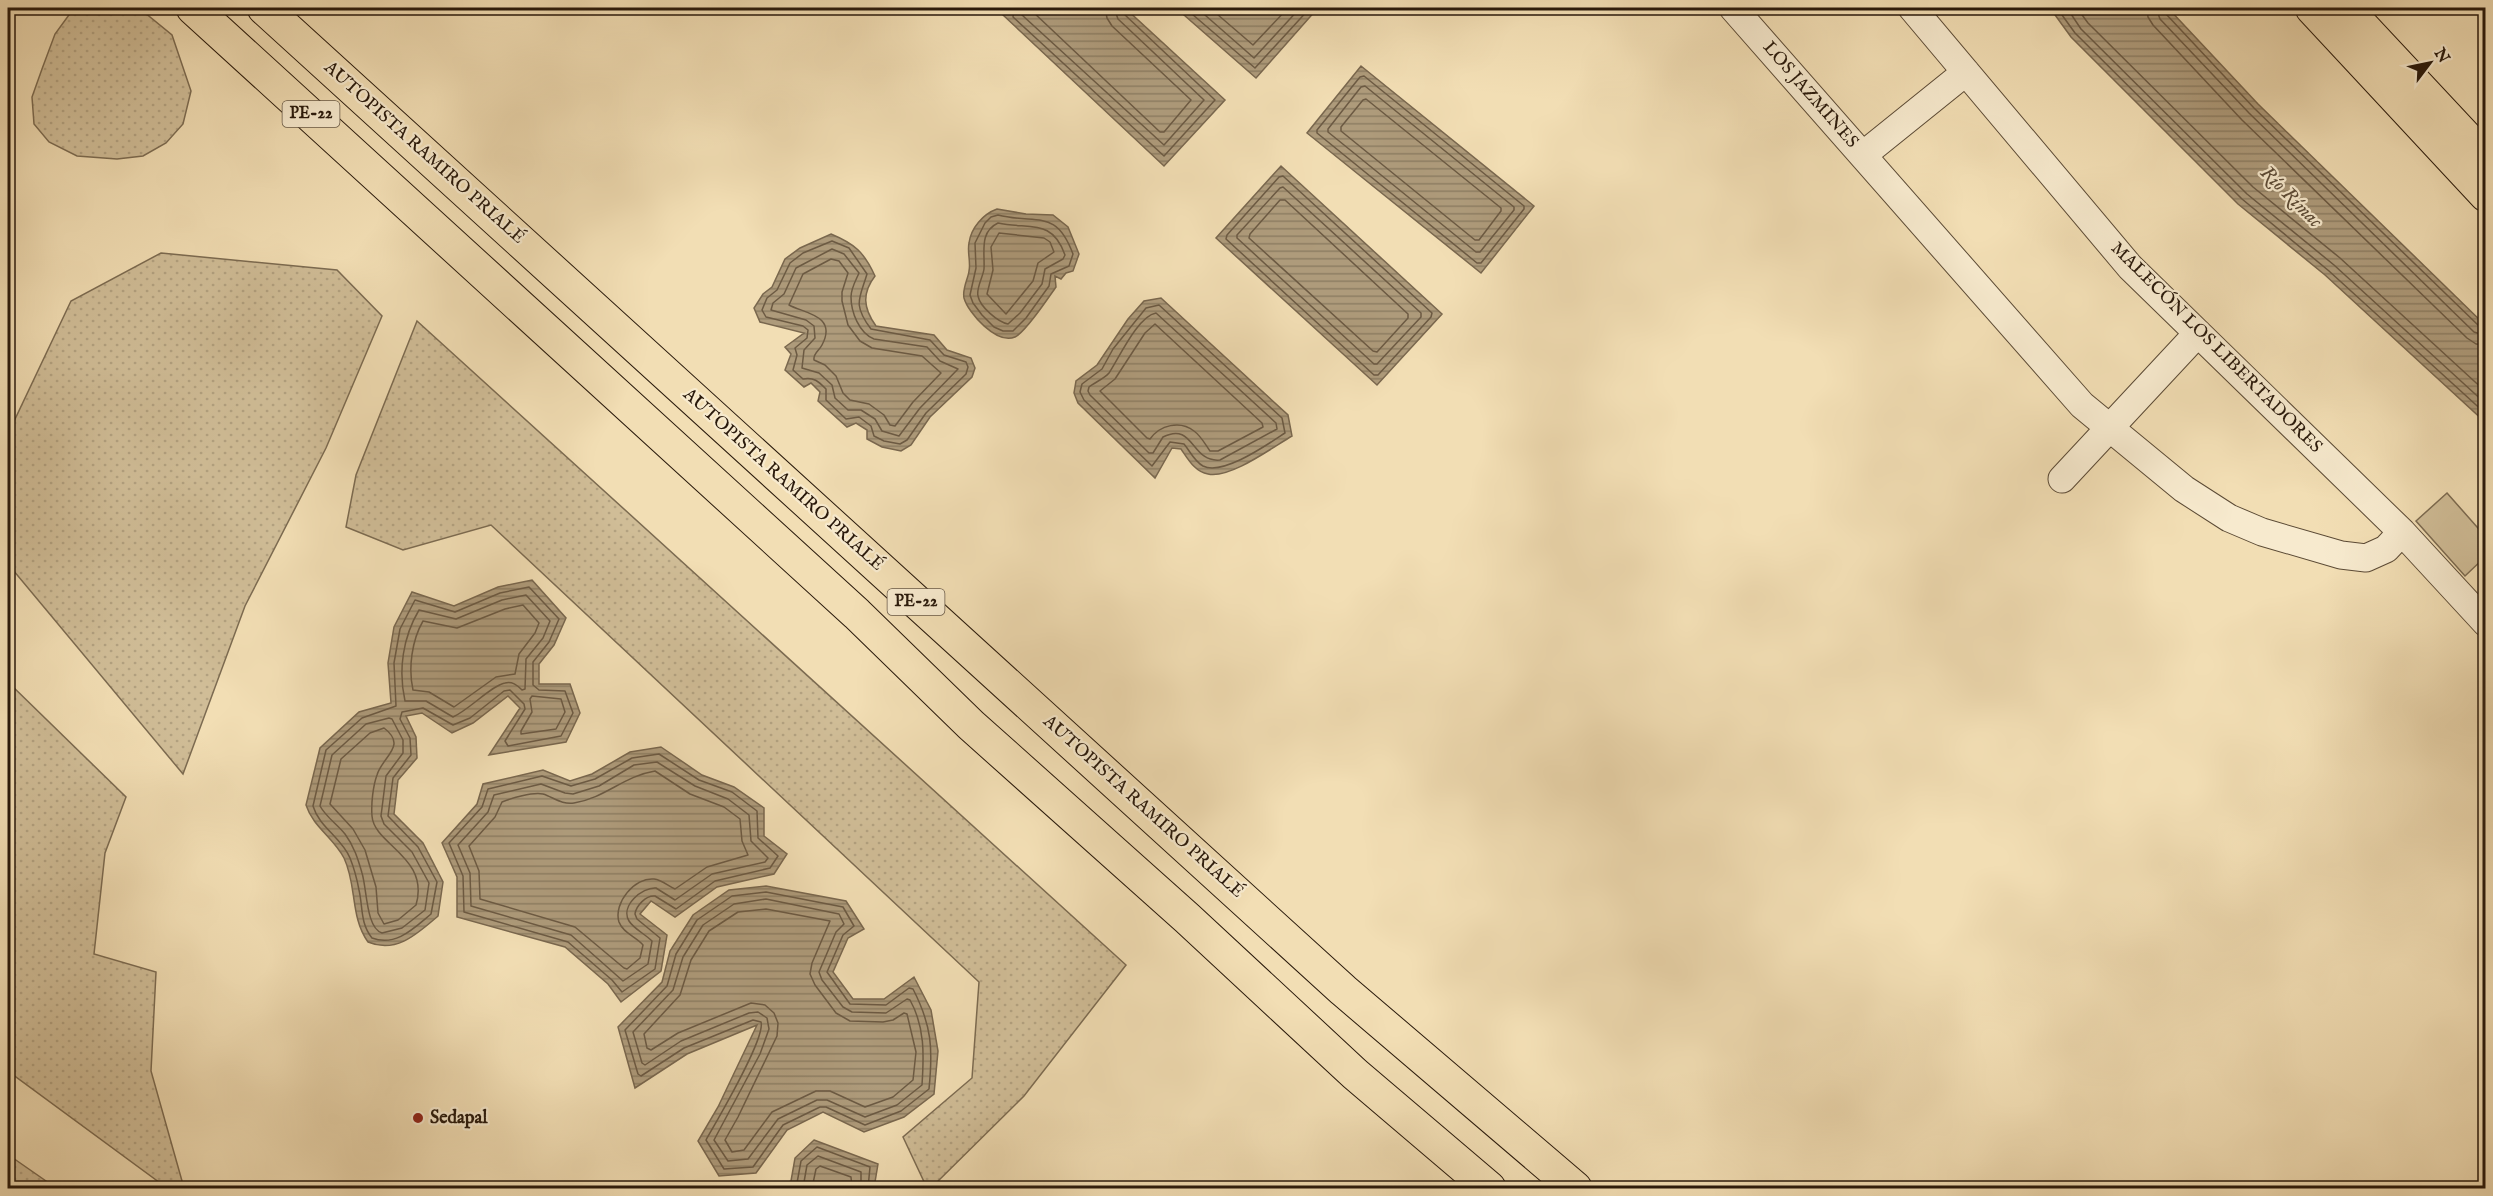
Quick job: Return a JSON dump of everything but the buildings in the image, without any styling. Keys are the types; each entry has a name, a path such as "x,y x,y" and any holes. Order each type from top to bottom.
{"main road":[{"name":"PE-22","path":"194,8 848,606 971,725 1187,918 1355,1074 1489,1188"},
{"name":"AUTOPISTA RAMIRO PRIALÉ","path":"264,8 1343,990 1575,1188"},
{"path":"2329,10 2486,159"},
{"path":"2329,10 2486,195"}],"street":[{"name":"LOS JAZMINES","path":"1733,8 2082,405 2184,489 2229,518 2262,532 2341,555 2366,558 2386,549 2403,532"},
{"name":"MALECÓN LOS LIBERTADORES","path":"1912,8 2130,267 2403,532 2486,623"},
{"path":"1863,155 1966,72"},
{"path":"2062,479 2198,333"}],"shaded area":[{"path":"74,8 139,8 172,35 191,91 183,124 166,143 143,156 117,159 77,156 49,142 34,124 32,97 55,34"},
{"path":"161,253 337,270 382,316 326,448 245,606 183,774 8,564 8,434 71,301"},
{"path":"417,321 1126,965 1024,1096 931,1188 927,1188 903,1137 972,1078 979,982 491,525 403,550 346,527 356,475"},
{"path":"2447,493 2485,536 2485,557 2465,576 2416,521"},
{"path":"8,682 126,797 105,853 94,954 156,972 151,1071 184,1188 167,1188 8,1071"},
{"path":"8,1154 13,1158 56,1188 8,1188"}],"water":[{"path":"1010,8 1125,8 1225,100 1164,166 1003,15"},
{"path":"1176,8 1315,8 1317,9 1256,78"},
{"name":"Río Rímac","path":"2050,8 2168,8 2258,104 2485,325 2485,422 2325,275 2238,204 2071,37"},
{"path":"1361,66 1534,206 1481,273 1307,133"},
{"path":"1281,166 1442,314 1377,385 1216,238"},
{"path":"997,209 1026,214 1053,215 1068,227 1079,254 1073,271 1066,273 1061,279 1055,276 1056,287 1031,322 1020,334 1008,338 984,326 971,312 964,298 969,268 970,237 983,218"},
{"path":"831,234 858,250 875,276 868,288 866,301 876,326 934,335 947,350 971,358 975,368 972,377 930,417 911,445 901,451 882,447 867,439 867,430 856,423 847,427 818,401 820,392 811,383 804,387 785,370 791,354 785,347 804,333 760,322 754,308 763,294 772,287 785,259 800,248"},
{"path":"1161,298 1288,415 1292,436 1251,461 1228,472 1217,474 1199,471 1181,449 1172,448 1155,478 1078,403 1074,393 1076,381 1097,365 1128,319 1144,301"},
{"path":"532,580 566,618 554,645 539,664 539,684 570,684 580,713 566,742 489,755 520,708 508,696 473,723 452,733 422,713 406,716 416,737 417,758 398,780 394,814 423,843 443,882 438,916 414,935 397,944 388,946 368,942 358,922 351,879 344,858 335,844 313,820 306,805 320,748 359,712 391,703 388,663 394,627 412,592 454,606 498,587"},
{"path":"661,747 702,775 734,787 764,808 764,836 787,854 774,874 717,887 675,917 651,901 640,914 667,935 661,971 621,1002 608,984 565,947 457,917 457,877 442,843 477,804 483,784 543,770 570,781 592,774 630,752"},
{"path":"766,886 846,901 864,929 848,938 833,972 853,999 884,999 914,977 931,1010 938,1051 934,1094 904,1117 864,1132 823,1112 787,1130 756,1173 719,1176 698,1141 718,1107 757,1025 687,1054 635,1088 618,1027 662,982 670,951 693,915 729,890"},
{"path":"814,1140 878,1164 874,1188 776,1188 791,1181 795,1158"}],"place":[{"name":"Sedapal","path":"418,1118"}]}
